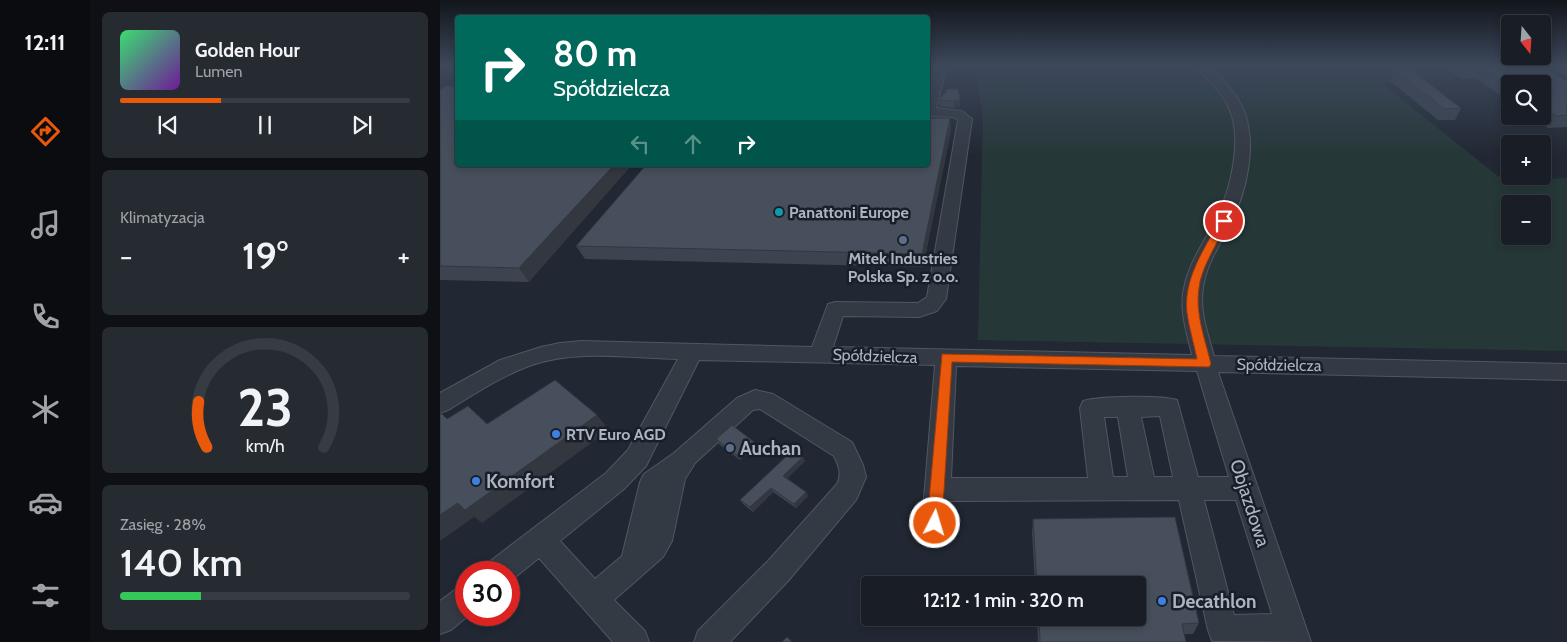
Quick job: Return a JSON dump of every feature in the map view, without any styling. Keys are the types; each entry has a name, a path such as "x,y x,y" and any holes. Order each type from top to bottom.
{"street":[{"name":"Objazdowa","path":"1230,96 1241,120 1243,140 1234,199 1196,276 1193,288 1193,312 1205,364 1293,635"},
{"path":"820,354 835,309 920,310 930,306 936,299 965,118 962,115 930,112"},
{"name":"Spółdzielcza","path":"440,404 485,377 517,361 545,353 572,350 694,351 1567,372"},
{"path":"513,561 615,481 634,462 694,351"},
{"path":"935,523 946,358"},
{"path":"593,599 634,565 658,541 671,480 686,456 745,404 755,399 765,400 841,446 848,459 853,477 847,492 778,571 709,642"},
{"path":"1128,407 1143,488"},
{"path":"1102,488 1091,408 1170,407 1223,630 1293,635"},
{"path":"937,490 1245,488"},
{"path":"542,539 593,599 634,642"},
{"path":"440,619 455,607"}],"shaded area":[{"path":"979,96 1397,96 1501,177 1501,185 1551,185 1551,179 1567,178 1567,351 978,340 983,116"}],"building":[{"path":"440,96 455,96 455,167 612,167 519,268 440,266"},
{"path":"942,96 959,96 960,99 954,101 938,100"},
{"path":"1428,96 1445,96 1461,108 1444,109"},
{"path":"1551,96 1567,96 1567,115 1556,116 1551,113"},
{"name":"Panattoni Europe","path":"930,118 950,118 922,254 576,246 644,167 930,167"},
{"path":"555,380 597,415 465,510 458,503 440,515 440,414 447,419 468,406 487,424"},
{"path":"732,425 754,442 738,456 716,439"},
{"path":"793,450 803,457 783,476 806,492 794,504 771,488 750,507 740,500"},
{"name":"Decathlon","path":"1175,517 1199,623 1182,624 1186,642 1040,642 1039,626 1146,626 1146,576 1036,576 1033,519"},
{"path":"787,637 792,642 782,642"}],"place":[{"name":"Panattoni Europe","path":"779,212"},
{"name":"Mitek Industries Polska Sp. z o.o.","path":"903,240"},
{"name":"RTV Euro AGD","path":"556,434"},
{"name":"Auchan","path":"730,448"},
{"name":"Komfort","path":"476,481"},
{"name":"Decathlon","path":"1162,601"}],"route":[{"path":"935,523 946,358 1205,364 1193,312 1193,288 1196,276 1207,252 1224,221"}]}
